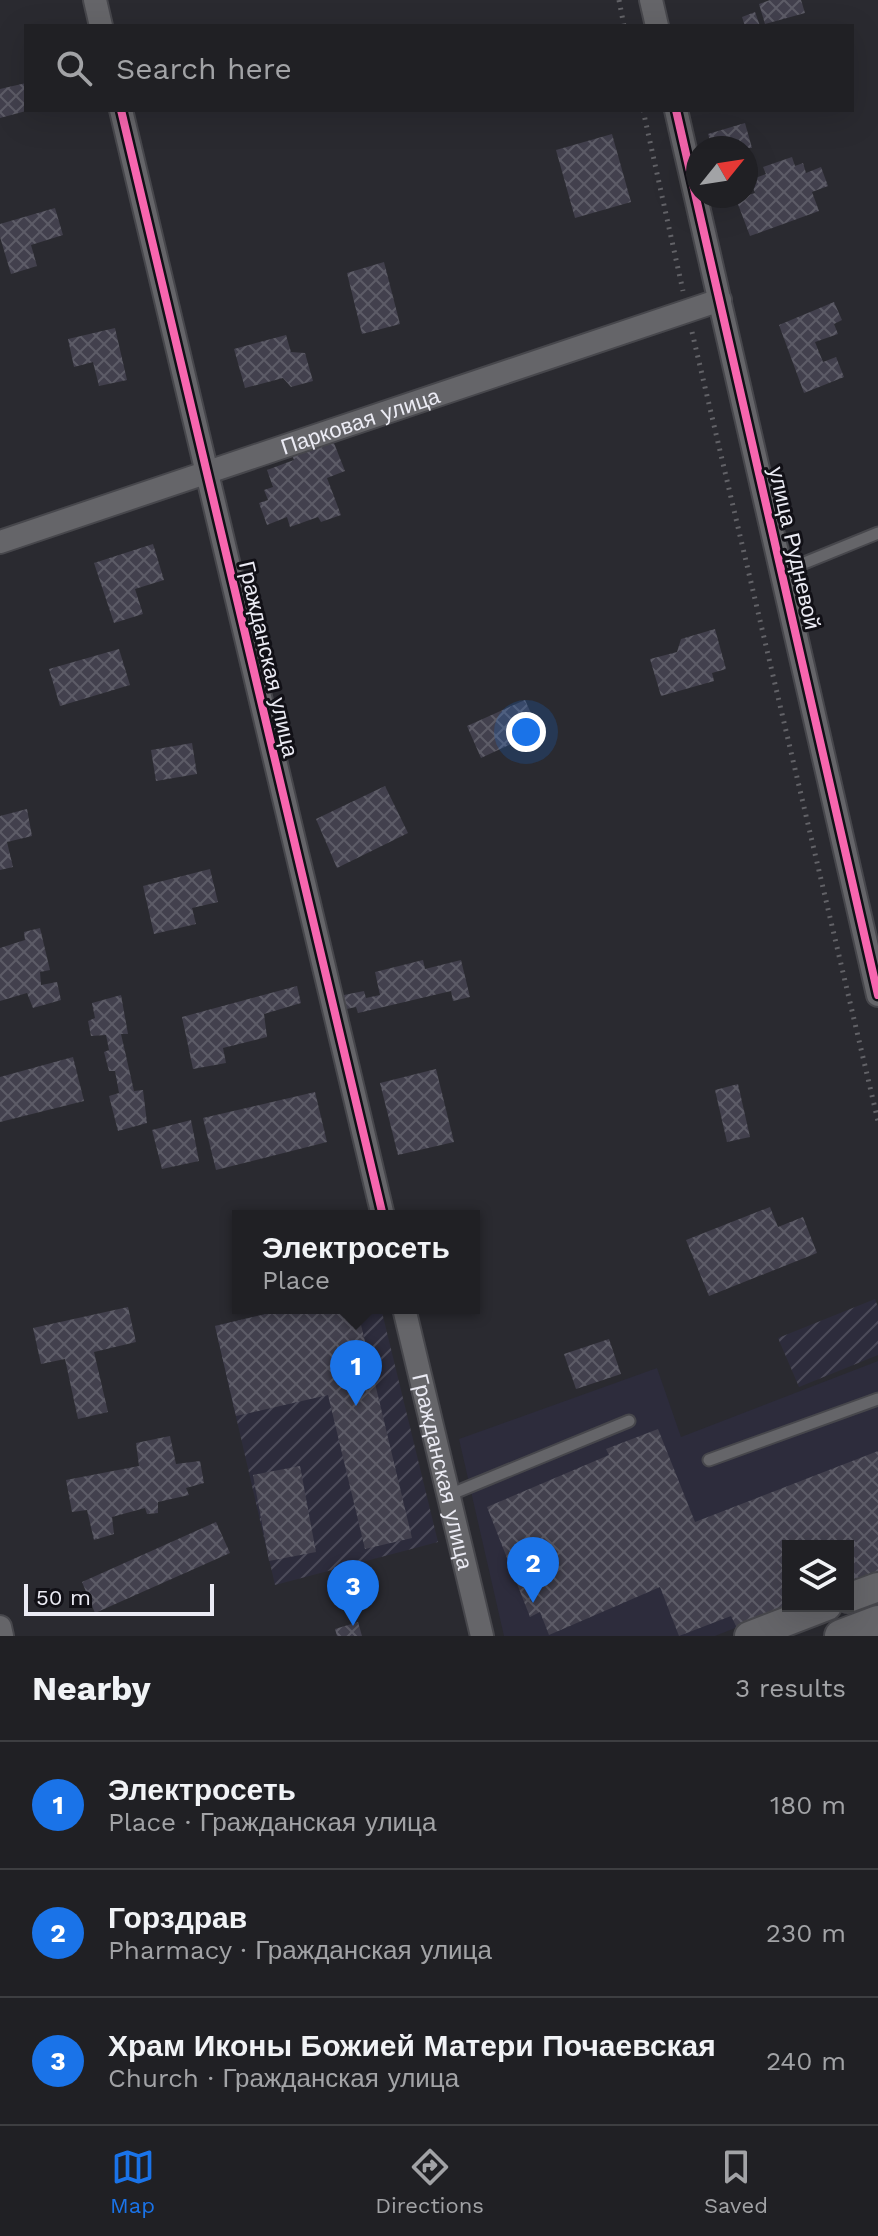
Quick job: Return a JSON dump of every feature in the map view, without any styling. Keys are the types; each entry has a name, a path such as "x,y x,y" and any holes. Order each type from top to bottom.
{"main road":[{"path":"841,1636 878,1622"}],"street":[{"path":"95,0 101,24"},
{"path":"651,0 657,24"},
{"name":"Гражданская улица","path":"121,112 382,1210"},
{"name":"улица Рудневой","path":"676,112 878,995"},
{"name":"Парковая улица","path":"0,542 720,300"},
{"name":"Гражданская улица","path":"405,1314 482,1636"},
{"path":"854,1596 878,1587"},
{"path":"749,1636 811,1612"},
{"path":"0,1627 2,1636"}],"lane":[{"path":"782,572 878,533"},
{"path":"709,1460 878,1399"},
{"path":"449,1495 629,1421"}],"path":[{"path":"619,0 624,24"},
{"path":"643,112 687,312 878,1121"}],"shaded area":[{"path":"875,1299 878,1307 878,1355 799,1387 778,1338"},
{"path":"266,1314 382,1314 438,1542 275,1585 215,1326"},
{"path":"878,1361 878,1572 854,1551 854,1540 782,1540 782,1610 715,1636 504,1636 459,1439 657,1368 681,1437"}],"building":[{"path":"770,0 801,0 805,13 765,24 759,4"},
{"path":"755,12 759,24 744,24 742,17"},
{"path":"24,83 24,112 0,118 0,89"},
{"path":"745,123 749,136 709,136"},
{"path":"612,134 631,202 575,218 556,150"},
{"path":"792,157 795,166 803,163 806,173 821,167 828,186 812,192 819,211 750,236 739,208 758,208 758,177 766,174 763,167"},
{"path":"55,208 63,235 31,245 37,266 11,274 0,237 0,224"},
{"path":"384,262 400,324 362,334 347,273"},
{"path":"834,302 842,320 834,324 838,334 815,342 823,362 836,357 844,377 804,393 779,325"},
{"path":"115,328 127,380 99,386 93,362 74,367 68,339"},
{"path":"286,335 291,352 305,353 313,381 291,387 283,378 245,388 234,349"},
{"path":"332,438 345,471 327,478 341,515 321,522 318,517 290,527 287,517 267,525 259,503 268,500 264,490 273,487 267,470 294,460 291,453"},
{"path":"153,544 164,580 135,589 143,614 114,623 94,563"},
{"path":"715,629 726,669 712,673 714,681 661,696 650,659 677,652 681,639"},
{"path":"119,649 130,685 60,706 49,669"},
{"path":"525,700 539,731 481,758 467,726"},
{"path":"192,743 197,774 156,781 151,750"},
{"path":"385,786 408,833 337,868 316,819"},
{"path":"27,809 32,836 7,842 13,867 0,870 0,816"},
{"path":"210,869 218,902 192,908 196,924 154,934 143,886"},
{"path":"40,928 50,970 40,972 41,985 57,982 61,1000 33,1008 27,993 0,1001 0,948 25,940 24,932"},
{"path":"423,960 425,969 461,960 470,997 453,1001 451,991 358,1013 356,1007 342,1010 339,996 364,991 366,998 380,995 375,972"},
{"path":"297,986 301,1003 264,1014 267,1037 223,1048 226,1063 193,1069 182,1017"},
{"path":"121,995 128,1034 121,1034 134,1091 143,1090 147,1123 118,1131 109,1096 119,1093 115,1071 109,1071 104,1052 109,1050 106,1035 91,1036 88,1021 95,1018 92,1003"},
{"path":"73,1057 84,1101 0,1122 0,1077"},
{"path":"436,1069 454,1142 398,1155 380,1083"},
{"path":"738,1084 750,1137 727,1142 715,1090"},
{"path":"315,1092 327,1142 216,1170 203,1118"},
{"path":"191,1120 199,1161 162,1169 152,1130"},
{"path":"770,1207 778,1227 803,1217 817,1253 709,1296 686,1240"},
{"path":"128,1307 136,1342 94,1352 108,1412 78,1419 65,1359 41,1364 33,1328"},
{"path":"266,1314 358,1314 412,1538 365,1549 328,1395 236,1416 215,1326"},
{"path":"609,1339 621,1374 576,1389 564,1354"},
{"path":"658,1429 695,1522 878,1451 878,1573 854,1583 854,1540 782,1540 782,1611 737,1628 731,1616 679,1636 660,1587 549,1635 540,1612 530,1617 487,1507 609,1455 606,1449"},
{"path":"170,1436 176,1464 200,1461 204,1483 186,1488 189,1495 158,1502 158,1513 147,1514 145,1508 112,1517 114,1534 94,1540 87,1510 72,1512 66,1480 139,1466 136,1443"},
{"path":"300,1466 316,1552 269,1561 253,1475"},
{"path":"216,1522 230,1553 95,1613 82,1582"},
{"path":"358,1622 362,1636 337,1636 335,1629"}],"cycle path":[{"path":"121,112 382,1210"},
{"path":"676,112 878,995"}],"place":[{"name":"Электросеть","path":"356,1406"},
{"name":"Горздрав","path":"533,1603"},
{"name":"Храм Иконы Божией Матери Почаевская","path":"353,1626"}]}
